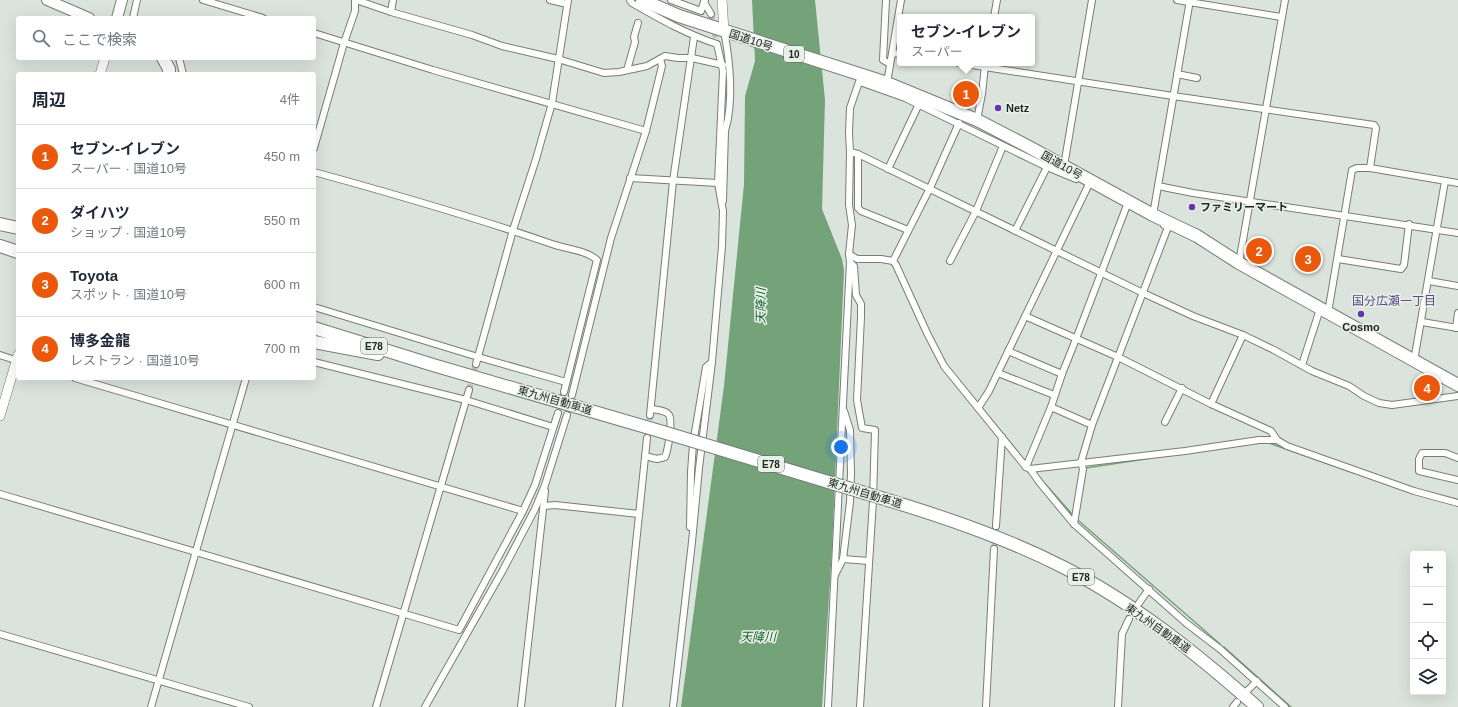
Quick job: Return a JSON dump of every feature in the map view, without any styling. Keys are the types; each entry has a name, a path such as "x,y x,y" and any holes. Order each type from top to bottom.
{"highway":[{"name":"国道10号","path":"642,0 679,16 858,76 887,83 977,120 1028,149 1064,166 1153,215 1197,236 1239,263 1458,385"},
{"path":"164,60 169,72"},
{"path":"170,60 174,72"},
{"path":"0,224 16,228"},
{"path":"0,238 16,242"},
{"path":"0,246 16,251"},
{"name":"東九州自動車道","path":"317,330 663,432 878,497 968,526 1063,567 1095,585 1156,625 1186,647 1257,707"},
{"path":"316,342 382,355 496,383"}],"main road":[{"path":"47,0 83,16"},
{"path":"118,16 122,0"}],"street":[{"path":"133,16 137,0"},
{"path":"203,0 256,16"},
{"path":"316,141 344,43 355,11 356,0 391,12 472,35 502,46 558,59 604,73 647,66 665,56 692,58 723,65"},
{"path":"391,12 393,0"},
{"path":"476,364 513,230 552,103 567,2 550,0"},
{"path":"630,0 632,3 661,20 694,36 717,44 723,65 718,183 723,211"},
{"path":"671,0 701,11 705,1"},
{"path":"673,707 712,362 722,246 725,178 725,131 728,122 730,72 724,31 722,0"},
{"path":"886,0 883,60 890,64"},
{"path":"899,14 901,0"},
{"path":"995,14 997,0"},
{"path":"1064,166 1092,0"},
{"path":"1177,0 1281,17"},
{"path":"1239,263 1285,0"},
{"path":"705,1 711,14"},
{"path":"1153,215 1190,1"},
{"path":"628,70 638,23"},
{"path":"887,83 897,24"},
{"path":"316,35 646,131"},
{"path":"645,456 657,459 664,457 667,452 671,420 669,415 665,412 651,412 673,181 694,36"},
{"path":"892,53 897,54"},
{"path":"316,173 513,230 592,256 598,260 564,391 572,394 611,238 646,131 662,66 660,58"},
{"path":"101,72 104,60"},
{"path":"180,60 182,72"},
{"path":"977,120 985,66"},
{"path":"990,66 1078,82 1374,125 1376,128 1370,168"},
{"path":"722,87 730,72"},
{"path":"1177,74 1197,78"},
{"path":"828,707 850,262 849,254 852,225 849,205 850,152 848,133 850,108 858,76 1047,167 1089,184 1168,227 1092,425 1081,462 1083,469 1074,524"},
{"path":"888,169 918,104"},
{"path":"893,261 930,188 959,124"},
{"path":"1003,146 1028,149 1047,167"},
{"path":"950,261 976,211 1003,146"},
{"path":"850,152 858,154 930,188 1143,293 1193,316 1243,335 1312,371 1349,386 1364,396 1379,403 1392,405 1458,396"},
{"path":"858,154 858,208 861,211 908,230"},
{"path":"1015,231 1047,167"},
{"path":"1302,365 1324,311 1338,260 1352,170 1357,168 1370,168 1458,183"},
{"path":"630,178 718,183"},
{"path":"1414,361 1422,322 1445,181"},
{"path":"978,408 998,373 1089,184"},
{"path":"1158,186 1458,232"},
{"path":"1028,468 1051,407 1054,395 1127,205"},
{"path":"1338,260 1401,269 1404,265 1409,224"},
{"path":"849,254 857,259 880,259 893,261 944,366 1074,524 1186,623 1220,649 1257,681 1284,707"},
{"path":"850,262 854,266 856,295 861,304 857,400 862,428 875,430 860,707"},
{"path":"1429,281 1458,286"},
{"path":"316,309 566,382"},
{"path":"1422,322 1457,328 1458,313"},
{"path":"1025,316 1118,357 1211,404 1271,431 1277,440 1287,446 1400,486 1458,503"},
{"path":"1211,404 1243,335"},
{"path":"1008,351 1062,374"},
{"path":"0,355 16,359"},
{"path":"0,416 16,362"},
{"path":"316,362 466,400 553,427"},
{"path":"998,373 1054,395"},
{"path":"82,380 523,511"},
{"path":"151,707 245,380"},
{"path":"1164,422 1182,388"},
{"path":"376,707 469,390"},
{"path":"834,578 843,558 850,502 850,430 842,406"},
{"path":"1051,407 1092,425"},
{"path":"0,494 458,630 523,511 535,485 558,413"},
{"path":"425,707 503,570 535,509 545,485 567,415"},
{"path":"996,526 1002,437"},
{"path":"619,707 648,438"},
{"path":"1028,468 1185,451 1259,440 1277,440"},
{"path":"1458,458 1445,453 1422,452 1419,458 1419,471 1458,480"},
{"path":"521,707 544,506 545,485"},
{"path":"544,506 555,505 639,514"},
{"path":"986,707 994,549"},
{"path":"843,558 869,561"},
{"path":"1139,604 1149,589"},
{"path":"1118,707 1122,634 1129,619"},
{"path":"0,634 249,707"},
{"path":"1247,691 1257,681"}],"water":[{"name":"天降川","path":"752,0 815,0 825,100 822,209 842,259 844,270 832,549 822,707 681,707 724,386 744,184 745,96 755,61"}],"waterway":[{"path":"1269,443 1354,473"},
{"path":"1086,468 1152,458"},
{"path":"1040,478 1072,514"},
{"path":"1079,521 1220,644"},
{"path":"1224,647 1291,707"}],"tunnel":[{"path":"711,14 717,44"},
{"path":"469,390 476,364"},
{"path":"647,438 650,415"},
{"path":"994,549 996,526"}],"place":[{"name":"セブン-イレブン","path":"966,94"},
{"name":"Netz","path":"998,108"},
{"name":"ファミリーマート","path":"1192,207"},
{"name":"ダイハツ","path":"1259,251"},
{"name":"Toyota","path":"1308,259"},
{"name":"Cosmo","path":"1361,314"},
{"name":"博多金龍","path":"1427,388"}],"district":[{"name":"国分広瀬一丁目","path":"1394,301"}]}
